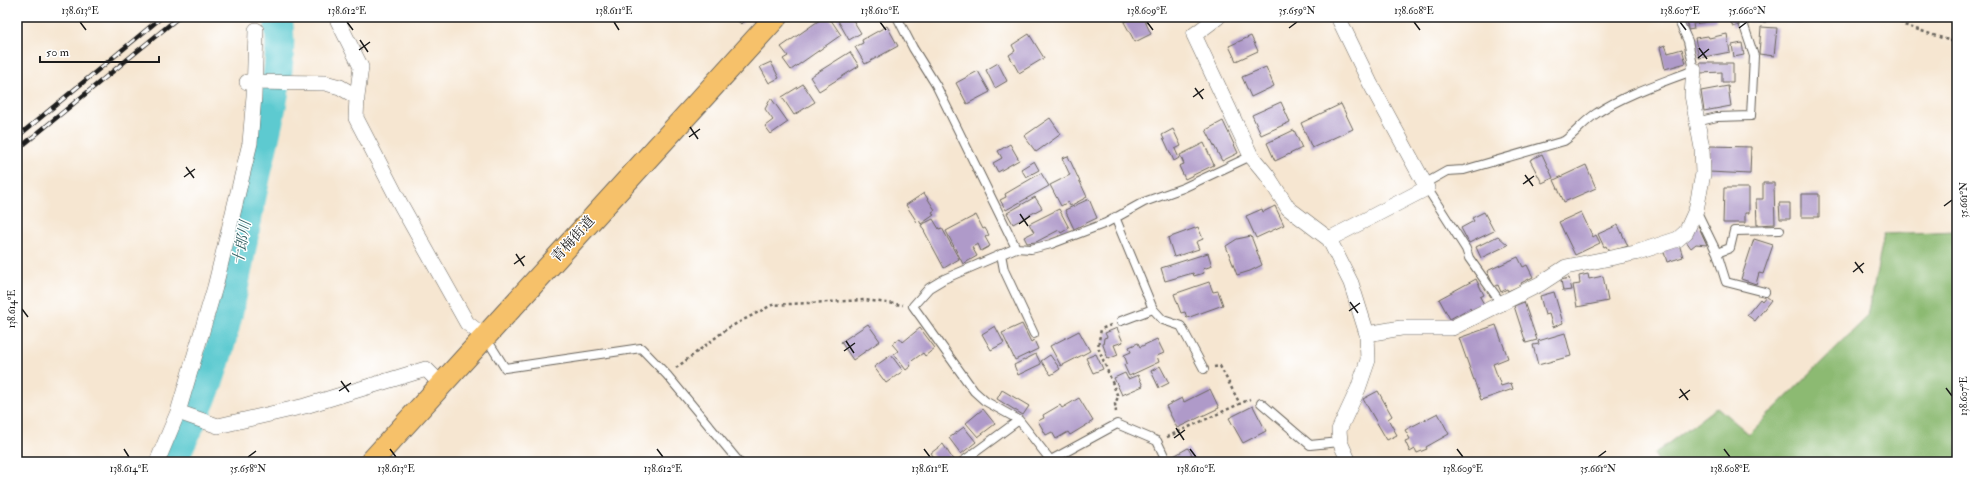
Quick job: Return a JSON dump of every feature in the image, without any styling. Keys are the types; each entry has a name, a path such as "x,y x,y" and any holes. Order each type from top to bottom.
{"main road":[{"name":"青梅街道","path":"371,462 776,17"}],"street":[{"path":"336,17 361,67 356,118 401,205 467,323 485,337"},
{"path":"1218,17 1194,35 1251,156 1267,175 1288,208 1329,239 1351,283 1367,334 1368,360 1358,389 1341,421 1339,430 1340,442 1349,462"},
{"path":"1329,239 1426,186 1370,83 1338,17"},
{"path":"157,462 178,412 215,287 250,143 256,30"},
{"path":"1367,334 1401,328 1452,328 1540,284 1566,267 1634,253 1678,239 1686,232 1696,210 1703,174 1702,148 1692,95 1694,70"},
{"path":"254,82 325,83 340,86 357,97"},
{"path":"178,412 218,426 305,406 426,370 441,384"}],"lane":[{"path":"897,17 913,48 936,85 1016,248"},
{"path":"1501,303 1469,258 1466,249 1426,186 1447,171 1464,170 1564,141 1572,136 1587,120 1623,98 1694,70 1688,41 1677,17"},
{"path":"1696,122 1717,118 1751,116 1754,56 1741,17"},
{"path":"1168,462 1158,441 1116,424 1051,461 1019,420 985,401 974,391 913,306 929,288 944,279 1016,248 1031,249 1051,244 1106,223 1144,202 1183,188 1251,156"},
{"path":"1696,210 1717,253 1726,282 1765,292"},
{"path":"1115,217 1153,308 1163,320 1181,326 1204,369"},
{"path":"1717,253 1730,248 1734,231 1780,230"},
{"path":"1001,254 1004,270 1034,334"},
{"path":"1121,321 1153,308"},
{"path":"485,337 505,368 641,348 667,375 739,462"},
{"path":"1261,403 1310,445 1340,442"},
{"path":"962,462 1019,420"}],"path":[{"path":"1896,17 1904,25 1954,42 1957,51"},
{"path":"667,375 728,328 772,305 864,300 913,306"},
{"path":"1116,424 1115,404 1118,397 1098,347 1101,329 1121,321"},
{"path":"1204,369 1220,366 1240,404"},
{"path":"1158,441 1252,398 1261,403"}],"green space":[{"path":"1957,231 1957,462 1659,462 1654,454 1717,407 1749,434 1868,316 1884,234"}],"building":[{"path":"733,17 747,17 741,24"},
{"path":"824,17 829,17 841,35 791,70 783,59 788,56 781,47"},
{"path":"836,17 859,17 853,20 861,33 849,40"},
{"path":"1133,17 1143,17 1151,34 1135,42 1124,22"},
{"path":"1687,17 1716,17 1717,21 1693,24 1694,29 1688,30"},
{"path":"1729,17 1736,17 1739,25 1733,27"},
{"path":"1748,17 1766,17 1766,22 1748,22"},
{"path":"1768,17 1802,17 1802,21 1768,20"},
{"path":"887,26 898,46 865,64 855,47 863,43 862,40"},
{"path":"1761,27 1777,28 1774,56 1759,54"},
{"path":"1029,34 1044,58 1019,73 1009,55 1015,51 1012,45"},
{"path":"1727,34 1730,52 1699,58 1695,38 1708,36 1709,38"},
{"path":"1251,36 1258,51 1236,61 1229,46"},
{"path":"1742,43 1744,55 1734,57 1732,45"},
{"path":"1665,45 1668,53 1682,49 1686,63 1665,69 1660,47"},
{"path":"850,52 859,66 819,91 810,77"},
{"path":"771,62 779,78 769,83 760,67"},
{"path":"998,63 1007,81 995,88 986,70"},
{"path":"1700,63 1733,63 1733,82 1722,82 1722,72 1700,73"},
{"path":"1266,67 1274,86 1251,97 1242,77"},
{"path":"978,71 990,92 967,104 956,83"},
{"path":"803,84 815,102 794,115 782,97"},
{"path":"1728,86 1731,106 1704,111 1701,91"},
{"path":"771,98 788,122 771,134 765,126 773,120 765,109"},
{"path":"1281,102 1290,122 1261,135 1252,115"},
{"path":"1341,104 1353,129 1312,148 1301,123"},
{"path":"1050,118 1061,134 1036,152 1024,136"},
{"path":"1223,121 1238,153 1222,161 1206,130"},
{"path":"1173,129 1181,146 1175,149 1179,158 1174,161 1162,135"},
{"path":"1294,130 1302,148 1275,161 1267,143"},
{"path":"1204,143 1214,165 1185,179 1179,166 1184,164 1180,155"},
{"path":"1010,144 1019,160 998,172 993,163 1002,158 998,151"},
{"path":"1710,146 1751,147 1750,174 1709,172"},
{"path":"1542,154 1553,178 1542,183 1530,160"},
{"path":"1068,156 1087,197 1070,206 1068,202 1061,206 1050,185 1070,175 1062,158"},
{"path":"1034,161 1039,170 1026,177 1021,169"},
{"path":"1586,165 1596,188 1564,202 1554,180"},
{"path":"1041,173 1049,186 1006,210 1000,200 1006,197 1005,194"},
{"path":"1763,183 1774,183 1775,224 1757,225 1756,199 1763,199"},
{"path":"1724,188 1749,188 1749,213 1745,213 1745,223 1723,223"},
{"path":"924,193 935,210 932,212 934,215 921,224 919,220 917,222 906,205"},
{"path":"1801,194 1819,194 1819,217 1801,217"},
{"path":"1035,197 1042,208 1013,224 1007,213"},
{"path":"1089,199 1097,218 1074,229 1065,210"},
{"path":"1779,203 1790,203 1790,219 1780,219"},
{"path":"1275,206 1284,225 1256,238 1246,216 1262,209 1263,212"},
{"path":"1059,209 1069,228 1061,233 1059,230 1036,242 1027,243 1024,237 1034,232 1029,224"},
{"path":"1484,212 1494,231 1469,243 1461,228 1474,221 1472,218"},
{"path":"1581,212 1593,237 1596,235 1600,243 1575,255 1559,222"},
{"path":"976,215 983,229 985,228 989,235 985,237 990,246 981,251 978,244 972,247 977,256 963,264 946,231"},
{"path":"933,219 939,229 942,228 959,259 944,268 921,225"},
{"path":"1697,223 1707,245 1696,244 1691,248 1686,241"},
{"path":"1618,225 1628,246 1609,252 1606,246 1604,247 1598,234"},
{"path":"1198,227 1203,239 1196,242 1199,249 1174,257 1168,238"},
{"path":"1251,236 1262,265 1237,275 1226,246 1237,239"},
{"path":"1498,236 1508,245 1481,258 1476,247"},
{"path":"1754,239 1773,245 1763,274 1759,273 1756,284 1741,279"},
{"path":"1679,244 1683,257 1667,262 1663,249"},
{"path":"1208,253 1212,266 1203,269 1204,273 1194,276 1193,273 1165,281 1161,268"},
{"path":"1518,257 1523,267 1527,265 1533,277 1521,283 1522,285 1508,291 1507,289 1501,292 1498,285 1494,287 1487,271"},
{"path":"1588,274 1589,279 1603,276 1608,301 1577,307 1573,285 1580,284 1579,276"},
{"path":"1569,278 1572,290 1563,291 1561,280"},
{"path":"1476,279 1484,295 1480,297 1484,304 1471,311 1470,308 1450,319 1439,299"},
{"path":"1209,282 1213,292 1218,291 1223,305 1187,318 1185,312 1181,313 1174,294"},
{"path":"1554,292 1563,323 1553,327 1549,314 1545,315 1540,296"},
{"path":"1766,296 1771,300 1755,321 1747,315 1760,299 1762,301"},
{"path":"1524,302 1537,340 1526,343 1514,306"},
{"path":"868,324 880,341 853,360 841,342"},
{"path":"1022,324 1031,342 1034,340 1038,349 1015,360 1002,333"},
{"path":"1496,325 1508,358 1493,364 1501,386 1511,383 1513,389 1481,400 1459,338"},
{"path":"995,326 1004,343 991,350 982,334"},
{"path":"920,328 935,348 925,356 923,353 909,363 911,366 906,370 894,354 898,351 892,344 900,338 903,342"},
{"path":"1117,328 1123,342 1114,345 1118,355 1108,359 1103,345 1104,338 1107,337 1105,333"},
{"path":"1079,331 1090,351 1061,366 1050,346"},
{"path":"1565,333 1571,356 1538,365 1533,345 1539,344 1538,341"},
{"path":"1157,339 1164,353 1157,356 1159,362 1129,376 1124,365 1127,363 1124,355 1131,352 1129,347 1138,343 1140,347"},
{"path":"1036,354 1041,364 1018,375 1014,365"},
{"path":"1096,354 1103,369 1093,373 1086,358"},
{"path":"891,355 903,371 886,383 874,367"},
{"path":"1050,355 1060,369 1051,375 1041,361"},
{"path":"1160,366 1169,383 1159,388 1151,371"},
{"path":"1125,373 1128,379 1138,375 1143,386 1122,395 1114,378"},
{"path":"1210,389 1219,408 1177,428 1166,406 1182,398 1184,402"},
{"path":"1002,390 1029,406 1023,415 997,399"},
{"path":"1378,391 1392,416 1388,419 1397,435 1387,440 1363,399"},
{"path":"1079,398 1093,421 1070,435 1068,432 1056,439 1052,432 1046,435 1038,421 1044,418 1043,415 1060,405 1062,408"},
{"path":"1253,406 1266,431 1243,443 1229,418"},
{"path":"983,409 995,424 978,437 966,423"},
{"path":"1438,413 1449,434 1426,447 1427,449 1417,453 1415,449 1410,452 1405,441 1410,439 1405,430"},
{"path":"964,427 976,442 961,454 949,438"},
{"path":"943,444 954,461 937,462 931,453"},
{"path":"1188,448 1196,462 1175,462 1172,457"},
{"path":"924,456 929,462 917,462"},
{"path":"876,457 880,462 869,462"}],"waterway":[{"name":"十郎川","path":"173,462 207,387 219,352 225,327 274,97 279,55 280,35 278,17"}],"railway":[{"path":"17,137 162,17"},
{"path":"17,150 179,17"}]}
